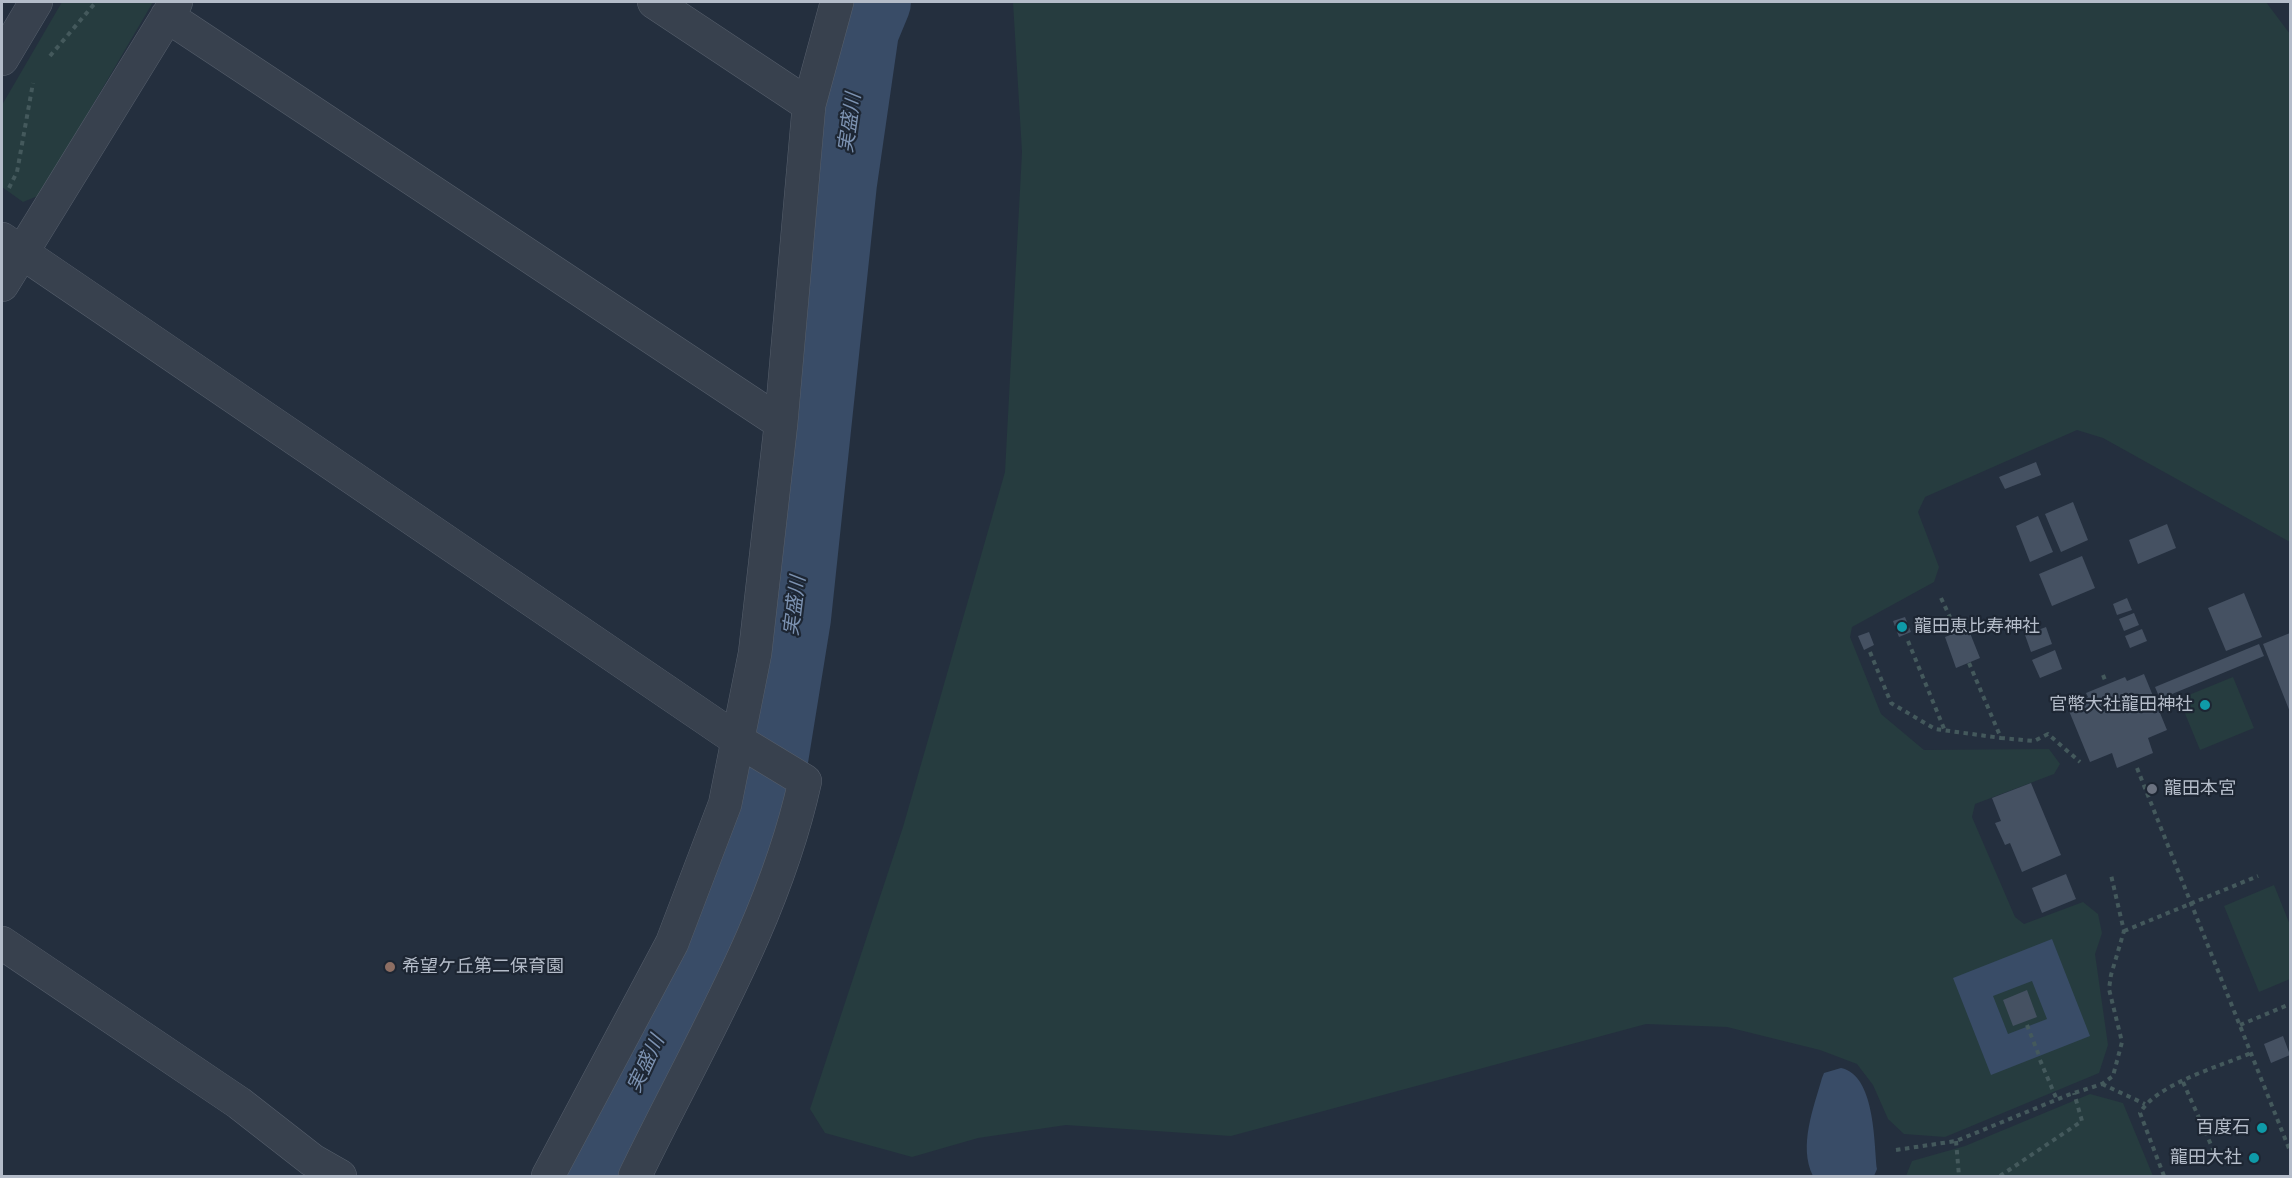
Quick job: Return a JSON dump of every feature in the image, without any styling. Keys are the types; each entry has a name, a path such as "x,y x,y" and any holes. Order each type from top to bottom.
{"street":[{"path":"2,59 36,2"},
{"path":"654,2 809,105"},
{"path":"548,1176 672,943 747,746 781,423 809,105 837,2"},
{"path":"2,285 11,246 171,9 781,423"},
{"path":"11,246 747,746 806,781 794,833 763,913 718,1014 635,1176"},
{"path":"2,943 239,1103 312,1160 340,1176"}],"path":[{"path":"46,61 96,2"},
{"path":"9,188 16,172 32,85 36,77"},
{"path":"1941,598 1957,632"},
{"path":"1908,641 1945,731"},
{"path":"1870,652 1892,703 1935,729 2001,738 2038,739 2048,735 2080,762"},
{"path":"1969,663 2001,738"},
{"path":"2137,768 2290,1151"},
{"path":"1896,1150 1956,1141 2102,1084 2113,1076 2120,1058 2122,1041 2109,989 2124,931 2123,917 2111,875"},
{"path":"2124,931 2258,876"},
{"path":"2240,1025 2290,1004"},
{"path":"2027,1025 2057,1100"},
{"path":"2164,1176 2140,1113 2145,1104 2182,1082 2251,1053"},
{"path":"2182,1082 2216,1156"},
{"path":"2102,1084 2145,1104"},
{"path":"2000,1176 2082,1121 2074,1093"},
{"path":"1956,1141 1959,1176"}],"green space":[{"path":"62,2 153,2 40,195 23,202 2,187 2,105"},
{"path":"1013,2 2266,2 2290,34 2290,542 2103,438 2077,430 1925,497 1918,512 1939,567 1934,582 1852,627 1850,637 1881,714 1924,750 2049,749 2060,764 2054,774 1975,804 1972,817 2015,917 2024,924 2083,902 2098,914 2102,933 2095,954 2108,1045 2099,1073 1945,1137 1904,1134 1888,1119 1873,1085 1857,1064 1820,1050 1727,1027 1646,1024 1231,1136 1066,1125 978,1138 912,1157 825,1133 810,1109 903,827 1005,472 1022,152"},
{"path":"2233,677 2254,728 2200,750 2179,699"},
{"path":"2274,885 2290,925 2290,979 2259,992 2224,906"},
{"path":"2090,1094 2123,1103 2153,1176 1906,1176 1912,1161 1965,1146"}],"water":[{"path":"2052,939 2090,1036 1991,1075 1953,978","holes":["2032,981 2047,1019 2008,1034 1993,996"]},
{"path":"1841,1068 1852,1073 1861,1083 1867,1096 1875,1142 1877,1169 1874,1176 1813,1176 1809,1164 1807,1139 1822,1078 1824,1073"}],"building":[{"path":"2036,462 2041,475 2005,489 1999,477"},
{"path":"2073,502 2088,540 2061,552 2045,514"},
{"path":"2038,516 2053,552 2030,562 2016,526"},
{"path":"2167,524 2176,548 2138,564 2129,540"},
{"path":"2082,556 2095,588 2052,606 2039,574"},
{"path":"2244,593 2262,637 2226,651 2208,608"},
{"path":"2127,598 2132,610 2117,615 2113,604"},
{"path":"2134,613 2139,625 2124,631 2119,619"},
{"name":"龍田恵比寿神社","path":"1905,617 1911,632 1899,637 1893,621"},
{"path":"2046,627 2052,644 2031,652 2025,635"},
{"path":"1968,628 1980,658 1956,668 1945,637"},
{"path":"2142,629 2147,641 2130,648 2125,636"},
{"path":"1869,632 1874,645 1864,650 1858,636"},
{"path":"2290,633 2290,712 2263,644"},
{"path":"2259,644 2264,656 2160,699 2155,687"},
{"path":"2055,650 2062,669 2040,678 2032,660"},
{"path":"2144,674 2167,730 2148,738 2153,753 2117,768 2112,753 2090,762 2067,706 2088,697 2086,693 2125,677 2127,681"},
{"path":"2031,783 2061,855 2022,872 2010,843 2005,845 1995,823 2001,821 1992,798"},
{"path":"2066,874 2076,899 2042,913 2032,888"},
{"path":"2027,990 2037,1017 2013,1026 2003,1000"},
{"path":"2283,1036 2290,1055 2271,1063 2264,1044"}],"waterway":[{"name":"実盛川","path":"592,1176 641,1078 766,797 795,618 841,183 863,31 875,2"}],"place":[{"name":"龍田恵比寿神社","path":"1902,627"},
{"name":"官幣大社龍田神社","path":"2205,705"},
{"name":"龍田本宮","path":"2152,789"},
{"name":"希望ケ丘第二保育園","path":"390,967"},
{"name":"百度石","path":"2262,1128"},
{"name":"龍田大社","path":"2254,1158"}]}
